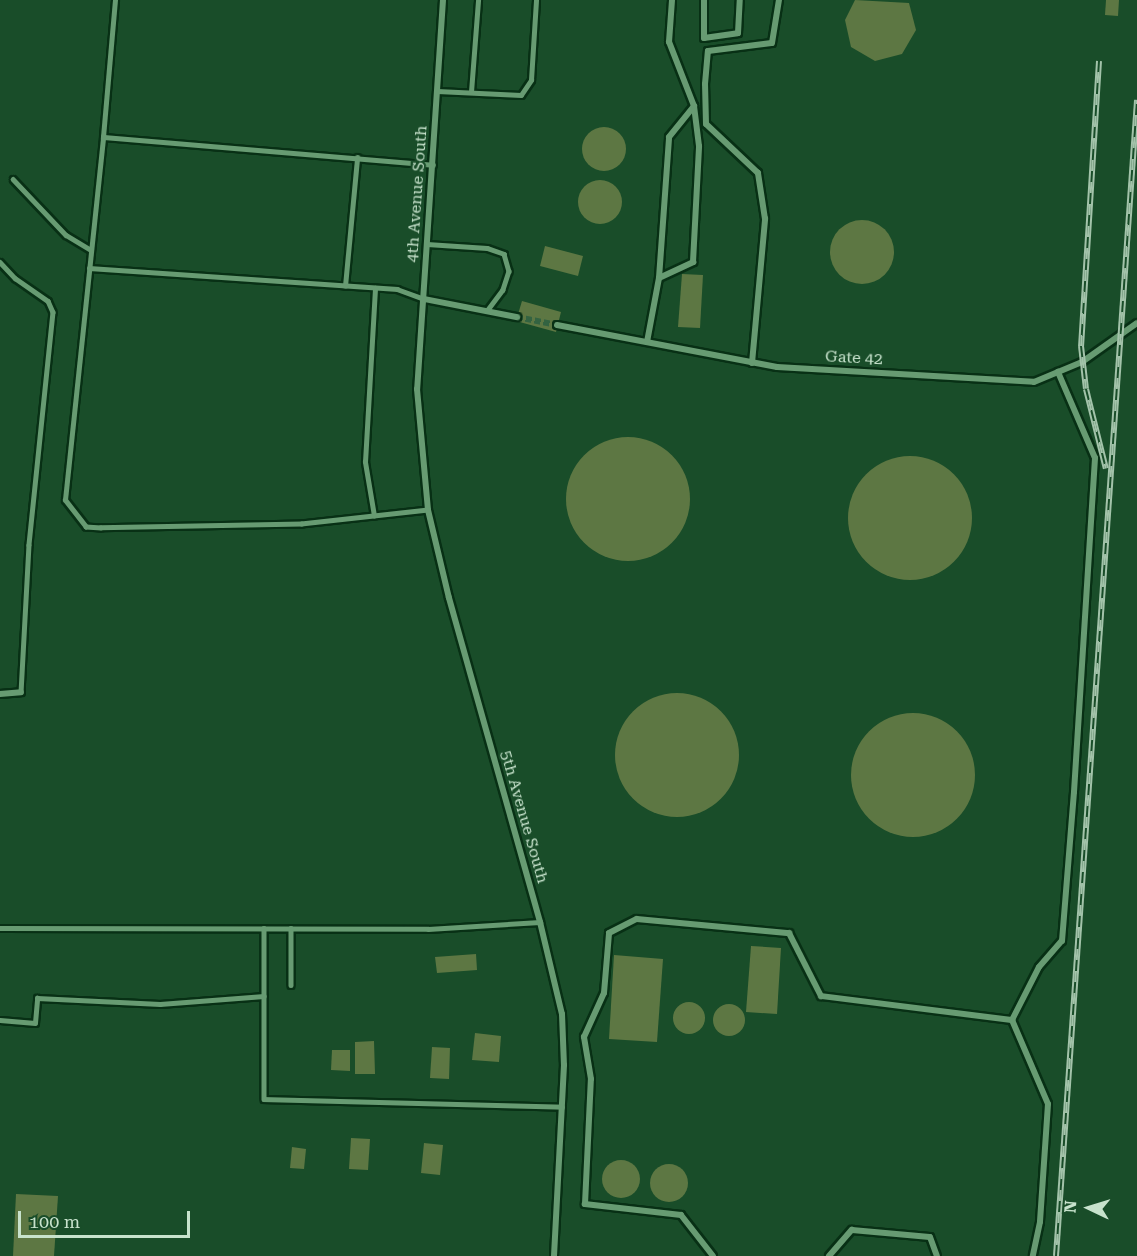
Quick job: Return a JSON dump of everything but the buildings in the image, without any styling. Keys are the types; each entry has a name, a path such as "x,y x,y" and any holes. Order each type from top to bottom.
{"street":[{"name":"4th Avenue South","path":"417,389 443,0"},
{"path":"659,278 693,262 699,146 694,106 669,42 672,0"},
{"path":"704,0 704,38 738,33 740,0"},
{"path":"752,363 765,219 758,173 706,124 705,84 708,51 772,44 779,0"},
{"path":"647,342 659,278 669,137 694,106"},
{"path":"424,299 518,316"},
{"name":"Gate 42","path":"557,325 777,367 1034,382 1108,347 1137,323"},
{"path":"1012,1020 1039,967 1062,941 1074,792 1095,458 1058,372"},
{"name":"5th Avenue South","path":"417,389 428,510 449,598 540,922 562,1014 562,1107 554,1256"},
{"path":"0,694 21,692"},
{"path":"713,1256 681,1215 585,1203 591,1079 585,1036 604,993 609,933 638,919 789,933 821,996 1012,1020"},
{"path":"1012,1020 1048,1104 1040,1222 1033,1256"},
{"path":"829,1256 852,1230 930,1237 937,1256"}],"lane":[{"path":"115,0 65,500 86,527 302,524 428,510"},
{"path":"471,92 478,0"},
{"path":"437,91 521,95 531,80 536,0"},
{"path":"103,137 433,165"},
{"path":"345,286 357,158"},
{"path":"13,179 66,235 91,250"},
{"path":"428,244 487,248 504,254 509,271 503,290 487,311"},
{"path":"0,262 15,278 48,301 54,312 29,545 21,692"},
{"path":"89,268 397,289 424,299"},
{"path":"374,516 364,462 375,288"},
{"path":"0,928 428,928 540,922"},
{"path":"264,928 264,1099 562,1107"},
{"path":"291,928 291,985"},
{"path":"0,1020 35,1023 37,998 160,1004 264,996"}],"tunnel":[{"path":"517,317 557,325"}],"railway":[{"path":"1099,61 1081,346 1086,389 1106,469"},
{"path":"1056,1256 1137,100"}]}
